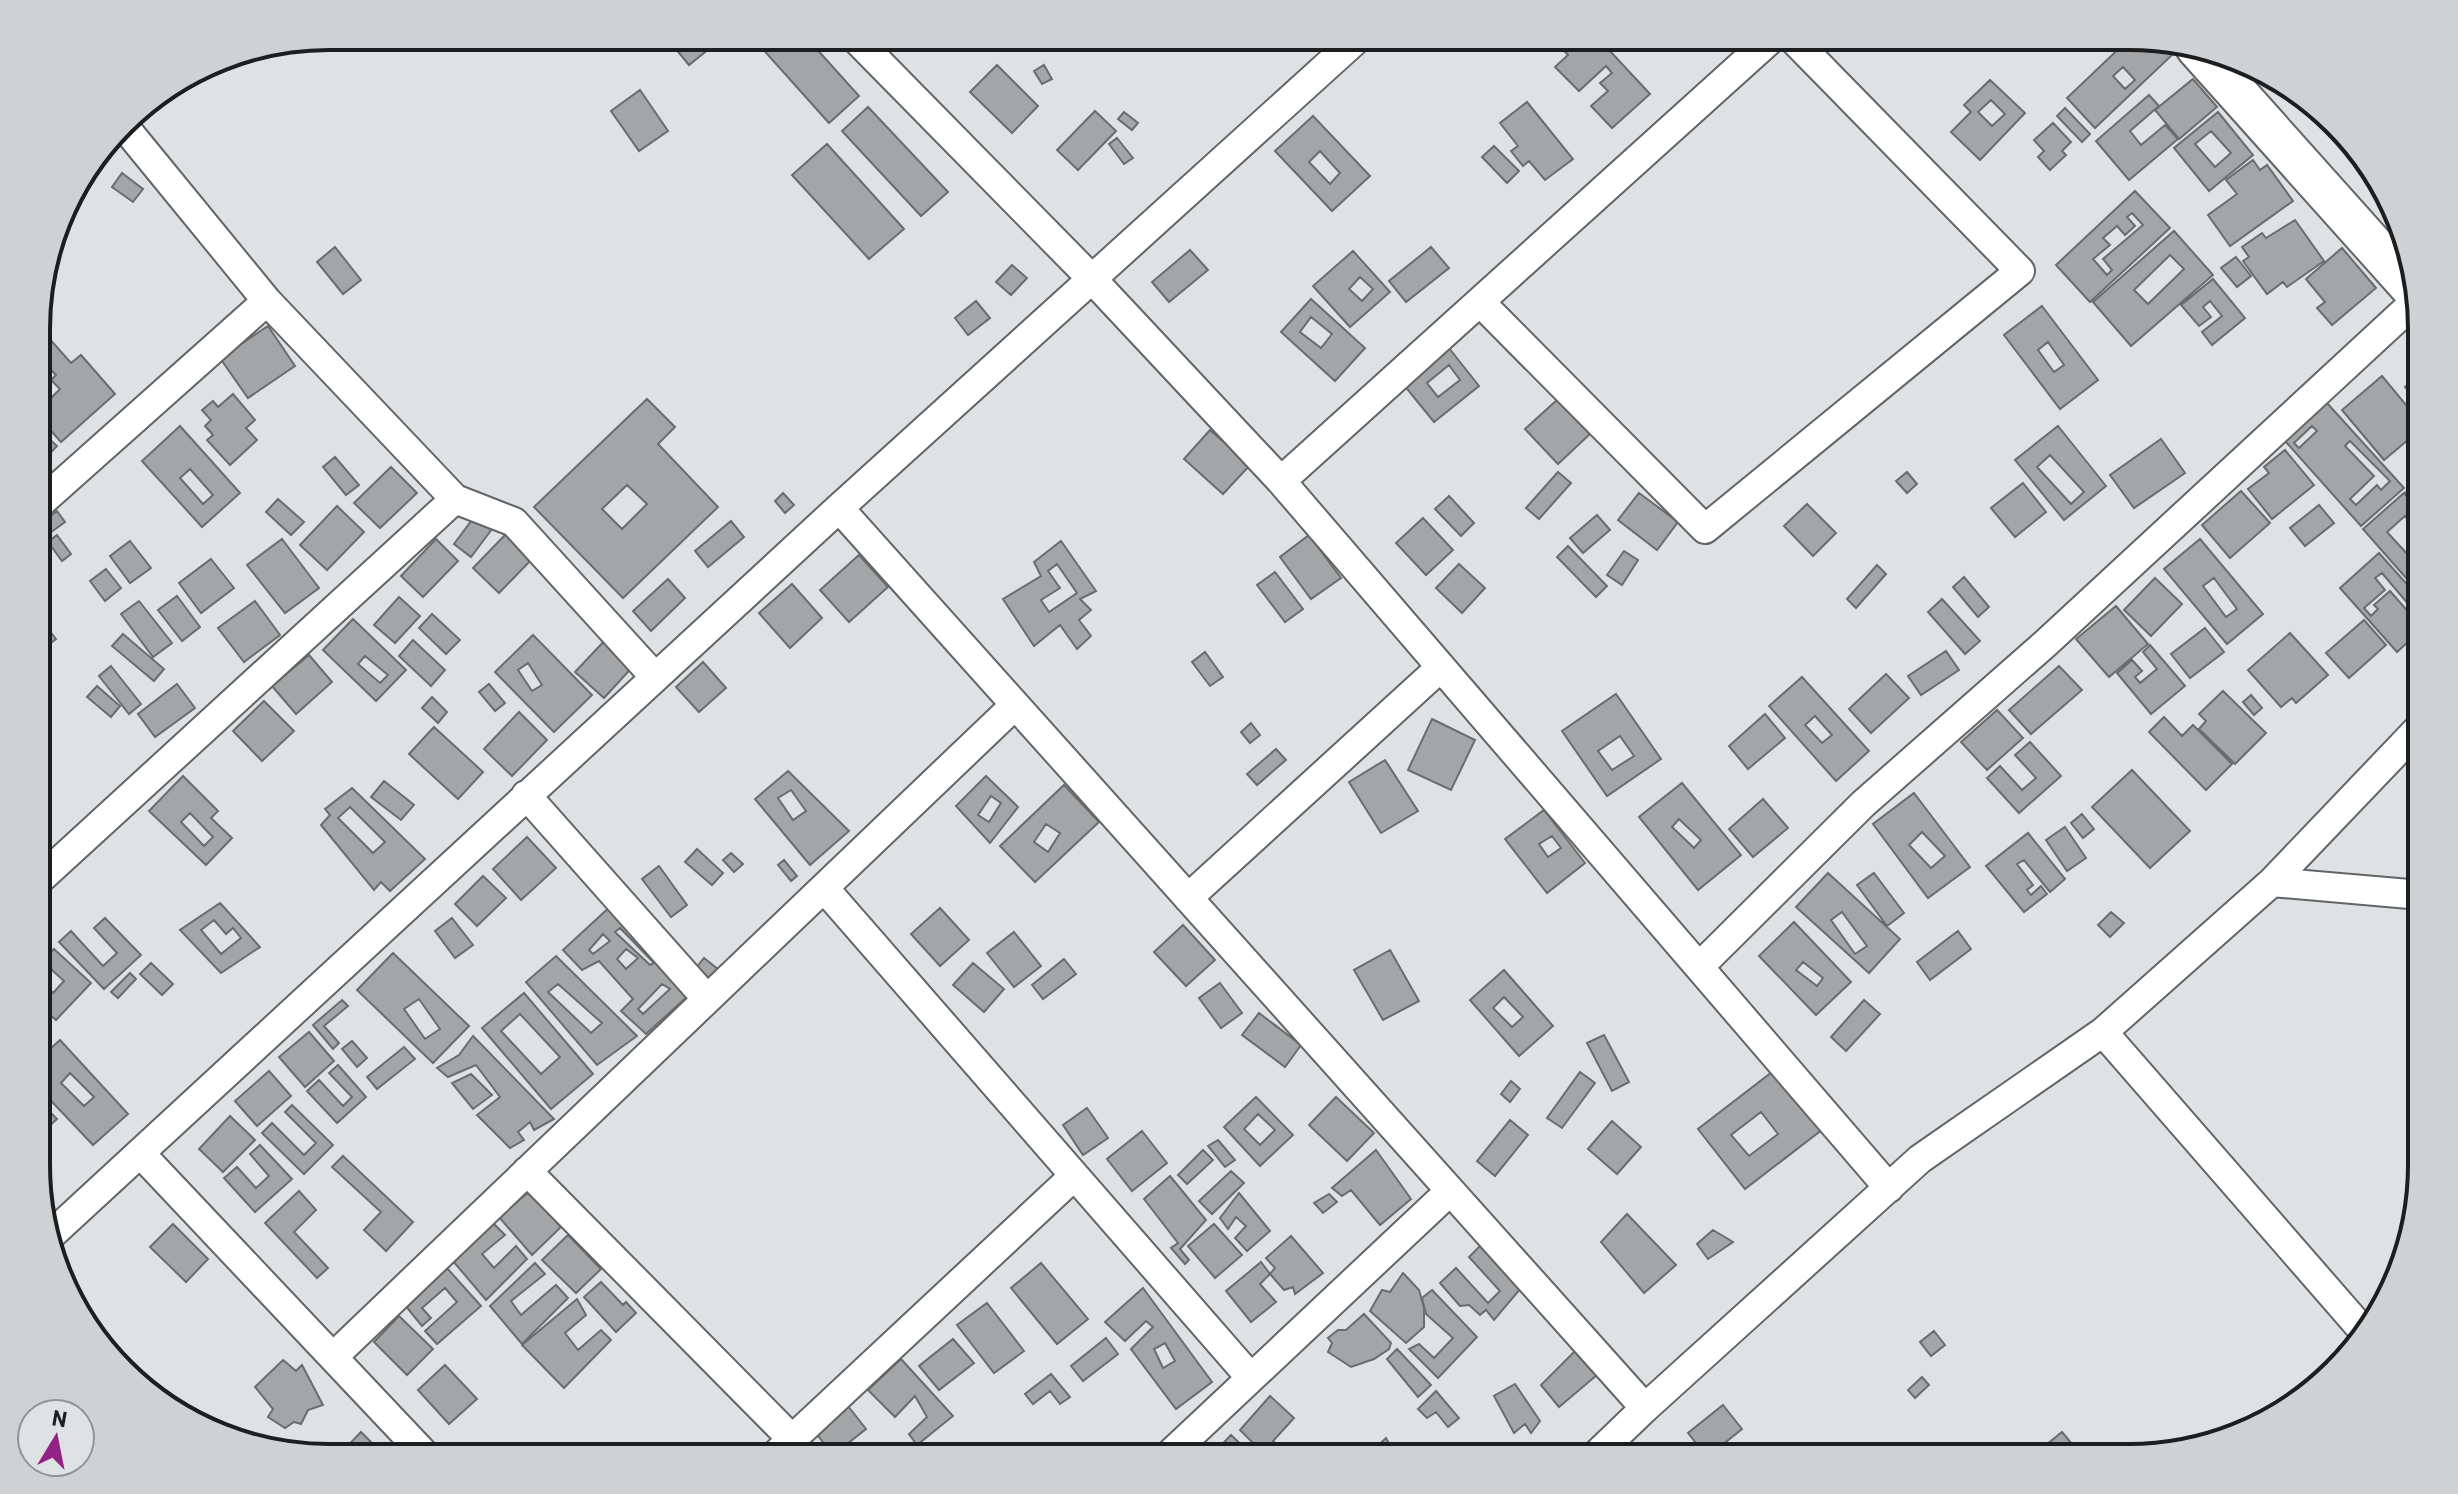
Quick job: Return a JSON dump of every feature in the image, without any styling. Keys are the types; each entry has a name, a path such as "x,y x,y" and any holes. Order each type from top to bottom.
{"street":[{"path":"57,1229 839,508 1344,50"},
{"path":"1281,481 1758,50"},
{"path":"1480,302 1705,529 2020,271 1804,50"},
{"path":"867,51 1091,278 1281,481 1889,1188"},
{"path":"2209,62 2404,281"},
{"path":"130,134 267,301 455,499 514,522 655,677"},
{"path":"50,494 267,301"},
{"path":"1699,967 1863,804 2046,643 2406,306"},
{"path":"50,870 455,499"},
{"path":"839,508 1645,1408"},
{"path":"1188,898 1441,667"},
{"path":"333,1357 1015,705"},
{"path":"1608,1443 1920,1159 2103,1032 2272,882 2407,741"},
{"path":"526,795 707,999"},
{"path":"2272,882 2407,894"},
{"path":"824,888 1251,1378"},
{"path":"2103,1032 2358,1324"},
{"path":"140,1153 415,1444"},
{"path":"527,1171 778,1444"},
{"path":"787,1444 1074,1176"},
{"path":"1181,1444 1450,1191"}],"building":[{"path":"1563,50 1609,50 1650,94 1612,128 1591,106 1608,91 1600,83 1612,73 1606,66 1579,91 1555,67 1568,55"},
{"path":"2117,50 2172,53 2173,54 2095,128 2067,98","holes":["2123,67 2135,80 2125,89 2113,76"]},
{"path":"677,51 707,51 689,65"},
{"path":"764,51 818,51 859,96 829,123"},
{"path":"997,65 1038,106 1012,133 970,92"},
{"path":"1044,65 1052,79 1042,84 1034,71"},
{"path":"2193,79 2217,107 2179,139 2155,110"},
{"path":"1990,80 2025,113 1980,160 1951,132 1971,112 1964,105","holes":["1991,100 2005,114 1992,126 1978,112"]},
{"path":"640,90 668,131 639,151 611,111"},
{"path":"2149,95 2159,106 2130,131 2141,145 2165,125 2178,139 2129,180 2096,141"},
{"path":"1527,102 1573,159 1545,180 1529,161 1523,166 1511,151 1518,146 1500,123"},
{"path":"868,107 948,192 921,216 842,131"},
{"path":"2065,108 2090,134 2082,142 2057,116"},
{"path":"1095,111 1116,131 1078,170 1057,150"},
{"path":"1124,112 1138,123 1132,130 1118,119"},
{"path":"2218,112 2253,155 2209,191 2174,148","holes":["2211,131 2231,153 2215,167 2195,144"]},
{"path":"1313,116 1370,176 1332,211 1275,151","holes":["1320,151 1340,173 1330,184 1309,162"]},
{"path":"2053,123 2071,142 2062,151 2066,155 2050,170 2038,157 2044,151 2034,140"},
{"path":"1117,138 1133,158 1124,164 1109,144"},
{"path":"827,144 904,229 869,259 792,175"},
{"path":"1494,146 1519,171 1507,183 1482,157"},
{"path":"2253,160 2260,170 2267,165 2293,201 2230,246 2208,215 2237,194 2226,180"},
{"path":"122,173 143,189 133,202 112,187"},
{"path":"2135,191 2170,228 2090,302 2056,265","holes":["2132,213 2143,225 2103,259 2112,270 2107,275 2093,259 2110,245 2103,238 2117,226 2125,235 2135,226 2127,217"]},
{"path":"2295,220 2324,261 2287,287 2283,282 2267,294 2243,261 2249,257 2242,247 2262,233 2266,238"},
{"path":"2174,231 2213,275 2131,346 2093,302","holes":["2170,255 2184,269 2148,304 2134,290"]},
{"path":"335,247 361,280 343,294 317,262"},
{"path":"1431,247 1449,268 1406,302 1389,281"},
{"path":"2342,248 2376,288 2332,325 2317,308 2325,302 2306,279"},
{"path":"1190,250 1208,270 1169,302 1152,282"},
{"path":"1353,251 1390,292 1350,327 1313,286","holes":["1360,277 1373,289 1362,301 1349,289"]},
{"path":"2236,257 2251,276 2237,287 2221,268"},
{"path":"1012,265 1027,278 1011,295 996,282"},
{"path":"2213,279 2245,318 2212,345 2202,332 2222,316 2210,301 2203,307 2211,317 2199,326 2181,305"},
{"path":"1311,299 1365,348 1335,381 1281,332","holes":["1311,317 1332,334 1321,348 1300,332"]},
{"path":"976,301 990,318 968,335 955,318"},
{"path":"2042,306 2098,380 2060,409 2004,335","holes":["2048,342 2064,365 2054,372 2038,350"]},
{"path":"268,326 295,366 248,398 220,358"},
{"path":"50,339 71,363 81,355 115,394 61,442 50,430 50,395 52,397 60,389 51,380 56,375 50,369"},
{"path":"1445,343 1479,386 1434,422 1399,379","holes":["1449,365 1460,380 1438,397 1427,383"]},
{"path":"2382,376 2407,406 2407,441 2384,460 2342,410"},
{"path":"233,394 255,420 246,428 257,440 230,465 207,440 213,435 205,426 211,420 202,410 213,401 218,407"},
{"path":"647,399 675,427 658,444 718,507 623,598 534,507","holes":["627,485 647,504 622,529 602,509"]},
{"path":"1557,400 1590,434 1558,464 1525,429"},
{"path":"2327,403 2404,488 2361,526 2285,441","holes":["2312,426 2317,431 2299,448 2294,443","2350,441 2390,481 2381,490 2377,485 2356,505 2350,499 2374,476 2345,446"]},
{"path":"180,426 240,493 202,527 142,461","holes":["190,469 213,495 203,504 180,478"]},
{"path":"2058,426 2106,486 2064,520 2015,460","holes":["2050,455 2084,492 2071,504 2037,467"]},
{"path":"1210,430 1250,465 1223,494 1184,459"},
{"path":"2161,439 2185,473 2134,508 2110,475"},
{"path":"50,440 57,446 50,453"},
{"path":"2285,450 2314,485 2272,519 2248,489 2269,473 2264,467"},
{"path":"335,457 359,485 346,495 323,467"},
{"path":"391,467 417,493 380,528 354,503"},
{"path":"1558,472 1571,483 1539,519 1526,508"},
{"path":"1907,472 1917,484 1907,493 1896,481"},
{"path":"2023,483 2046,512 2015,537 1991,508"},
{"path":"2241,491 2270,523 2230,558 2202,525"},
{"path":"783,493 794,505 785,513 775,501"},
{"path":"1639,493 1678,522 1657,550 1618,520"},
{"path":"2404,493 2407,496 2407,518 2405,516 2387,532 2407,554 2407,579 2363,529"},
{"path":"1449,496 1474,523 1461,536 1435,509"},
{"path":"278,499 304,522 291,535 266,512"},
{"path":"1807,504 1836,533 1813,556 1784,526"},
{"path":"2319,505 2334,523 2305,546 2290,528"},
{"path":"337,506 364,532 327,570 300,545"},
{"path":"57,511 65,522 50,533 50,517"},
{"path":"1597,515 1610,530 1583,553 1570,538"},
{"path":"475,516 492,529 471,557 454,544"},
{"path":"1423,518 1453,550 1426,575 1396,543"},
{"path":"731,521 744,537 708,567 695,551"},
{"path":"507,533 533,558 499,593 473,568"},
{"path":"57,535 71,554 62,561 50,540"},
{"path":"1309,535 1341,578 1311,599 1280,557"},
{"path":"282,539 319,588 285,613 247,565"},
{"path":"436,539 458,561 423,597 401,576"},
{"path":"2200,539 2263,614 2227,644 2164,569","holes":["2214,578 2237,609 2226,617 2203,586"]},
{"path":"130,541 151,568 130,583 110,556"},
{"path":"1061,541 1096,591 1080,599 1091,610 1079,620 1091,636 1077,649 1060,625 1034,646 1003,599 1041,576 1034,562","holes":["1057,564 1077,593 1049,612 1041,600 1060,588 1048,571"]},
{"path":"1568,546 1607,586 1596,597 1557,557"},
{"path":"1624,551 1638,560 1622,585 1607,575"},
{"path":"2379,553 2407,584 2407,603 2382,573 2375,578 2385,590 2364,608 2371,616 2378,609 2374,605 2390,591 2407,611 2407,643 2397,652 2340,588"},
{"path":"859,555 888,587 849,622 820,590"},
{"path":"211,559 234,588 201,613 179,583"},
{"path":"1459,564 1485,588 1462,613 1436,588"},
{"path":"1877,565 1886,574 1856,608 1847,599"},
{"path":"106,569 121,588 105,601 90,581"},
{"path":"1275,572 1303,609 1285,622 1257,585"},
{"path":"1964,577 1989,607 1978,617 1953,587"},
{"path":"2155,578 2182,604 2151,636 2124,610"},
{"path":"668,579 685,598 651,631 633,611"},
{"path":"792,584 822,618 790,648 759,613"},
{"path":"177,596 200,627 182,641 158,610"},
{"path":"399,597 420,616 395,643 374,625"},
{"path":"1942,599 1980,641 1965,654 1928,612"},
{"path":"139,601 172,643 153,657 121,614"},
{"path":"255,601 280,635 244,662 218,628"},
{"path":"2116,606 2148,644 2109,677 2076,639"},
{"path":"432,614 460,640 446,654 419,628"},
{"path":"353,619 406,670 376,701 323,650","holes":["365,656 388,675 380,683 358,664"]},
{"path":"2364,620 2386,645 2349,678 2326,653"},
{"path":"2205,628 2224,652 2190,678 2171,654"},
{"path":"2290,633 2328,675 2296,703 2292,698 2281,707 2248,670"},
{"path":"123,634 164,669 154,681 112,646"},
{"path":"533,635 592,695 554,732 495,672","holes":["528,663 542,685 532,691 518,670"]},
{"path":"609,636 637,662 604,698 575,672"},
{"path":"413,640 445,670 431,686 399,656"},
{"path":"2150,645 2185,686 2151,714 2117,673 2132,660 2142,671 2135,677 2140,683 2157,669 2143,652"},
{"path":"1946,651 1959,670 1921,695 1908,676"},
{"path":"1205,652 1223,677 1210,686 1192,662"},
{"path":"309,655 332,682 296,714 272,686"},
{"path":"703,662 726,688 699,712 676,687"},
{"path":"111,666 141,704 129,714 99,676"},
{"path":"2059,666 2082,690 2031,734 2009,710"},
{"path":"1886,674 1909,698 1871,733 1849,709"},
{"path":"1802,677 1869,751 1836,781 1769,706","holes":["1815,716 1832,735 1822,743 1805,725"]},
{"path":"177,684 195,708 155,737 138,714"},
{"path":"489,684 505,703 495,711 479,692"},
{"path":"97,686 120,706 111,717 87,697"},
{"path":"2223,691 2266,733 2235,764 2199,729 2206,721 2199,714"},
{"path":"1616,694 1661,759 1607,796 1562,731","holes":["1620,736 1634,756 1612,770 1598,751"]},
{"path":"2251,695 2262,708 2254,715 2243,702"},
{"path":"432,697 447,712 438,723 422,708"},
{"path":"264,701 294,731 262,761 233,731"},
{"path":"1997,710 2023,738 1987,770 1961,742"},
{"path":"519,712 547,740 512,776 484,749"},
{"path":"1765,714 1785,738 1748,769 1729,746"},
{"path":"2164,717 2182,736 2193,725 2232,764 2206,790 2149,732"},
{"path":"1432,719 1475,740 1451,790 1408,770"},
{"path":"1251,723 1260,735 1250,743 1241,732"},
{"path":"434,727 483,772 458,799 409,754"},
{"path":"2030,742 2061,776 2019,813 1987,778 2000,766 2022,790 2036,778 2015,755"},
{"path":"1276,749 1286,760 1257,785 1247,774"},
{"path":"1385,760 1418,811 1381,833 1349,782"},
{"path":"2132,770 2190,831 2150,868 2092,807"},
{"path":"788,771 849,831 810,865 755,799","holes":["791,790 806,811 793,820 778,798"]},
{"path":"183,776 218,811 211,818 232,838 206,865 149,811","holes":["190,813 213,837 204,846 181,822"]},
{"path":"986,776 1018,807 990,843 956,806","holes":["991,796 1001,803 989,822 978,815"]},
{"path":"384,781 414,805 401,820 371,797"},
{"path":"1682,783 1741,855 1698,890 1639,817","holes":["1679,819 1701,840 1694,848 1672,827"]},
{"path":"1064,785 1099,822 1035,882 1000,846","holes":["1046,824 1060,833 1048,852 1034,842"]},
{"path":"352,788 425,859 390,891 381,882 374,890 321,825 330,815 325,809","holes":["350,807 385,842 373,853 338,818"]},
{"path":"1914,793 1970,867 1928,898 1873,824","holes":["1922,832 1945,856 1931,868 1909,845"]},
{"path":"1763,799 1788,828 1753,857 1729,829"},
{"path":"1544,810 1585,863 1547,893 1505,839","holes":["1552,836 1561,848 1548,857 1539,844"]},
{"path":"2082,814 2094,829 2083,838 2071,823"},
{"path":"2065,827 2086,858 2067,871 2046,840"},
{"path":"2028,833 2065,879 2050,892 2024,860 2017,864 2033,885 2027,890 2031,895 2041,886 2047,894 2024,912 1986,866"},
{"path":"527,837 556,868 521,900 493,869"},
{"path":"697,849 723,873 712,885 685,862"},
{"path":"731,853 743,864 734,872 723,860"},
{"path":"784,860 797,876 791,881 778,865"},
{"path":"659,866 687,905 671,917 642,879"},
{"path":"1828,873 1900,939 1869,973 1796,907","holes":["1842,912 1867,946 1855,954 1831,920"]},
{"path":"1874,873 1904,913 1887,926 1857,885"},
{"path":"483,876 506,898 477,926 455,904"},
{"path":"220,903 260,947 221,973 180,930","holes":["214,920 226,934 233,928 241,938 221,954 201,930"]},
{"path":"613,904 689,995 646,1034 621,1011 633,999 599,961 582,970 563,950","holes":["620,928 654,963 650,965 615,932","603,934 610,941 593,954 589,950","626,949 638,958 626,969 617,959","662,984 670,989 643,1014 638,1009"]},
{"path":"940,908 969,940 940,966 911,934"},
{"path":"2111,912 2124,923 2110,937 2098,925"},
{"path":"105,918 141,955 104,989 59,942 71,931 103,966 117,953 94,928"},
{"path":"452,918 473,945 455,958 435,931"},
{"path":"1794,922 1851,982 1816,1015 1759,956","holes":["1803,962 1823,978 1817,986 1796,970"]},
{"path":"1183,925 1215,960 1186,986 1154,952"},
{"path":"1958,931 1971,949 1930,980 1917,962"},
{"path":"1014,932 1041,966 1014,987 987,953"},
{"path":"54,949 91,983 56,1020 50,1015 50,990 53,993 64,981 50,968 50,953"},
{"path":"1390,950 1419,1001 1383,1020 1354,970"},
{"path":"393,953 469,1026 433,1063 357,990","holes":["419,999 440,1029 425,1039 404,1009"]},
{"path":"556,956 637,1036 597,1065 526,982","holes":["558,984 602,1023 591,1033 548,992"]},
{"path":"704,958 719,970 711,980 696,968"},
{"path":"1064,959 1076,974 1043,999 1032,985"},
{"path":"151,963 173,984 162,995 140,974"},
{"path":"973,963 1004,989 984,1012 953,985"},
{"path":"1504,970 1553,1026 1519,1056 1470,1000","holes":["1504,997 1523,1017 1512,1027 1493,1008"]},
{"path":"130,973 136,979 118,998 111,992"},
{"path":"1220,983 1242,1013 1221,1028 1199,998"},
{"path":"524,993 593,1074 551,1109 482,1028","holes":["520,1014 560,1057 541,1074 501,1031"]},
{"path":"342,1000 348,1006 324,1026 339,1043 333,1049 313,1025"},
{"path":"1864,1000 1880,1014 1846,1051 1831,1037"},
{"path":"1259,1013 1301,1045 1285,1067 1242,1035"},
{"path":"309,1032 334,1061 305,1087 279,1057"},
{"path":"1604,1035 1629,1082 1612,1091 1587,1043"},
{"path":"473,1036 554,1119 534,1130 530,1122 518,1132 524,1140 510,1148 477,1115 500,1097 476,1065 448,1077 437,1068 459,1055"},
{"path":"60,1040 128,1114 93,1145 50,1100 50,1049","holes":["70,1073 94,1097 84,1106 61,1083"]},
{"path":"352,1041 367,1058 357,1067 342,1049"},
{"path":"404,1047 415,1059 377,1089 367,1077"},
{"path":"338,1065 366,1097 337,1123 307,1091 319,1080 343,1106 352,1097 329,1073"},
{"path":"1776,1069 1823,1129 1745,1189 1698,1129","holes":["1761,1112 1778,1134 1749,1156 1731,1135"]},
{"path":"269,1071 291,1096 257,1126 235,1101"},
{"path":"1580,1072 1595,1083 1562,1128 1547,1118"},
{"path":"471,1074 492,1095 473,1109 452,1083"},
{"path":"1511,1081 1520,1089 1510,1102 1501,1094"},
{"path":"1256,1097 1293,1135 1260,1166 1224,1127","holes":["1258,1114 1275,1130 1260,1145 1244,1129"]},
{"path":"1336,1097 1374,1133 1347,1161 1309,1125"},
{"path":"292,1105 333,1145 304,1174 262,1133 272,1123 304,1155 316,1143 285,1112"},
{"path":"1087,1108 1108,1138 1083,1155 1063,1125"},
{"path":"50,1112 57,1119 50,1125"},
{"path":"230,1116 255,1140 223,1172 199,1149"},
{"path":"1510,1120 1528,1135 1495,1176 1477,1161"},
{"path":"1612,1121 1641,1147 1617,1174 1588,1149"},
{"path":"1142,1131 1167,1163 1132,1191 1107,1159"},
{"path":"1218,1140 1235,1160 1225,1167 1208,1146"},
{"path":"260,1145 292,1179 255,1212 224,1178 237,1167 256,1188 269,1176 250,1154"},
{"path":"1203,1150 1213,1160 1187,1184 1178,1175"},
{"path":"1376,1150 1411,1199 1380,1225 1351,1190 1342,1196 1332,1188"},
{"path":"343,1156 413,1222 386,1251 364,1230 381,1212 332,1167"},
{"path":"1231,1171 1244,1183 1212,1214 1199,1201"},
{"path":"1170,1176 1206,1220 1180,1249 1189,1260 1185,1264 1171,1248 1178,1243 1144,1199"},
{"path":"299,1191 316,1210 294,1232 328,1268 317,1278 265,1223"},
{"path":"530,1191 561,1227 532,1255 499,1217"},
{"path":"1239,1193 1270,1231 1247,1251 1235,1238 1246,1226 1236,1217 1228,1229 1220,1218"},
{"path":"1329,1194 1337,1202 1323,1213 1314,1203"},
{"path":"1627,1214 1676,1265 1644,1293 1601,1242"},
{"path":"493,1223 505,1235 482,1254 494,1268 516,1246 527,1259 486,1300 453,1261"},
{"path":"173,1224 208,1259 186,1282 150,1247"},
{"path":"1214,1224 1242,1255 1215,1278 1188,1246"},
{"path":"1713,1230 1733,1242 1708,1259 1697,1244"},
{"path":"568,1235 601,1269 576,1293 542,1260"},
{"path":"1291,1236 1323,1273 1295,1294 1293,1287 1284,1290 1270,1274 1275,1268 1266,1258"},
{"path":"1483,1243 1521,1288 1494,1320 1486,1310 1480,1315 1469,1305 1460,1306 1440,1283 1456,1268 1488,1303 1500,1291 1469,1257"},
{"path":"1261,1262 1270,1274 1260,1284 1276,1302 1251,1322 1226,1291"},
{"path":"535,1263 545,1274 511,1301 521,1315 556,1285 568,1298 522,1344 490,1306"},
{"path":"1041,1263 1088,1319 1057,1344 1011,1288"},
{"path":"446,1267 481,1306 437,1344 425,1331 457,1302 445,1288 422,1308 431,1318 422,1326 404,1304"},
{"path":"1403,1273 1419,1290 1424,1308 1424,1327 1406,1343 1370,1311 1382,1290 1390,1292"},
{"path":"601,1282 623,1305 626,1302 636,1313 616,1332 584,1297"},
{"path":"1143,1288 1212,1382 1176,1409 1131,1349 1153,1327 1146,1321 1125,1341 1105,1322","holes":["1165,1343 1175,1361 1163,1368 1154,1349"]},
{"path":"1432,1290 1477,1337 1438,1378 1409,1349 1419,1344 1434,1358 1453,1338 1426,1314 1422,1298"},
{"path":"577,1299 586,1315 565,1333 578,1350 601,1330 611,1340 564,1388 522,1345"},
{"path":"987,1303 1024,1351 994,1373 957,1325"},
{"path":"1364,1314 1391,1343 1389,1349 1374,1359 1351,1367 1328,1352 1332,1343 1328,1338 1338,1330 1346,1330"},
{"path":"399,1316 433,1349 407,1375 374,1342"},
{"path":"1934,1331 1945,1345 1931,1356 1920,1342"},
{"path":"1106,1338 1118,1354 1083,1381 1071,1366"},
{"path":"953,1339 974,1363 939,1390 919,1366"},
{"path":"1397,1349 1431,1385 1418,1397 1387,1359"},
{"path":"1576,1350 1597,1375 1559,1407 1541,1385"},
{"path":"901,1359 953,1416 916,1444 909,1434 927,1417 915,1396 895,1417 868,1390"},
{"path":"283,1360 296,1371 302,1365 323,1405 308,1410 301,1424 294,1422 285,1428 268,1417 273,1409 255,1387"},
{"path":"445,1365 477,1399 449,1424 418,1390"},
{"path":"1051,1374 1070,1397 1060,1404 1050,1391 1033,1404 1025,1394"},
{"path":"1922,1377 1929,1385 1915,1398 1908,1390"},
{"path":"1515,1384 1540,1421 1531,1433 1525,1424 1514,1433 1494,1396"},
{"path":"1436,1391 1459,1418 1448,1427 1436,1412 1427,1418 1418,1409"},
{"path":"1270,1396 1294,1418 1273,1441 1275,1443 1253,1443 1240,1430"},
{"path":"1723,1405 1742,1429 1724,1443 1696,1443 1688,1433"},
{"path":"848,1406 866,1429 847,1444 824,1444 815,1432"},
{"path":"361,1432 373,1444 350,1444"},
{"path":"2062,1432 2071,1443 2048,1443"},
{"path":"1231,1435 1240,1443 1223,1444"}]}
